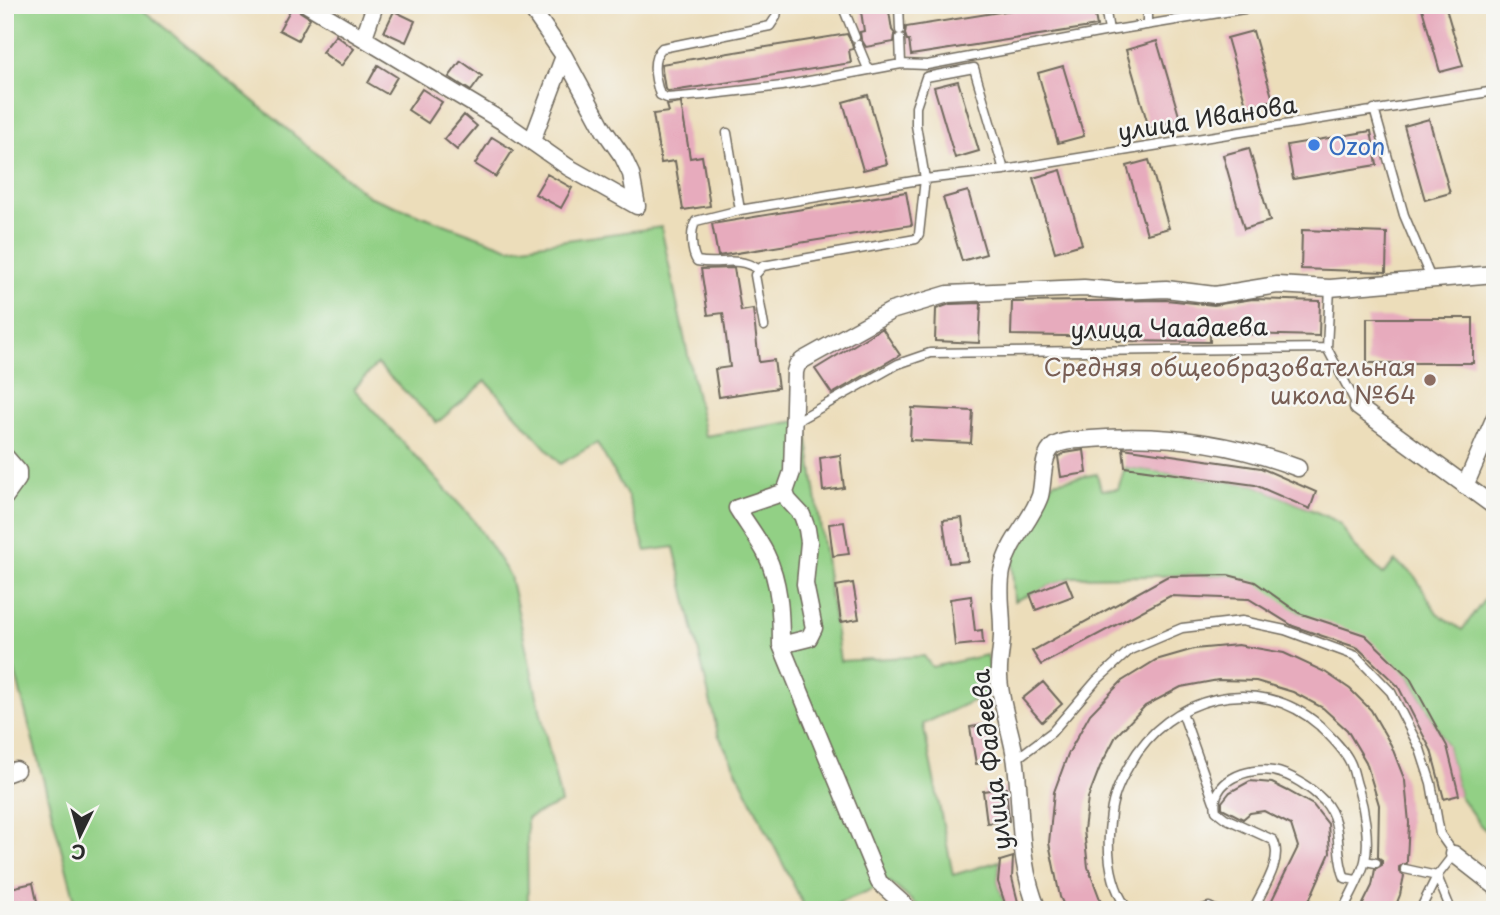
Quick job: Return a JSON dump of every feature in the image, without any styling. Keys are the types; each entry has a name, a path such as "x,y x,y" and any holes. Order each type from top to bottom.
{"street":[{"path":"308,5 532,141 568,167 637,206 631,174 623,157 604,130 564,56 529,5"},
{"path":"364,37 375,5"},
{"path":"532,141 564,56"},
{"path":"781,645 809,638 814,628 805,584 807,528 802,515 788,500 785,492 792,472 797,365 891,311 948,294 1084,288 1120,291 1166,289 1215,295 1277,285 1330,288 1495,274"},
{"path":"1358,407 1495,507"},
{"path":"1465,486 1495,417"},
{"name":"улица Фадеева","path":"1038,910 1027,883 1016,760 998,674 1003,634 1000,582 1009,546 1034,511 1041,492 1046,457 1055,446 1076,441 1122,437 1169,438 1218,445 1265,456 1298,468"},
{"path":"5,456 18,471 18,479 5,497"},
{"path":"785,492 737,508 773,570 780,609 781,645 879,882 910,910"},
{"path":"1454,854 1495,886"}],"lane":[{"path":"778,5 774,23 770,26 662,48 656,53 654,61 660,95 667,98 756,89 901,64 927,65 1147,24 1268,5"},
{"path":"842,5 868,69"},
{"path":"899,5 901,64"},
{"path":"1147,5 1147,24"},
{"path":"1105,6 1109,31"},
{"path":"764,326 755,275 763,266 916,239 919,234 925,178 916,125 916,107 926,77 974,68 1004,170"},
{"name":"улица Иванова","path":"758,270 747,262 737,260 697,261 694,256 693,226 696,221 740,210 925,178 1004,170 1495,91"},
{"path":"1374,109 1401,206 1432,281"},
{"path":"727,133 740,210"},
{"path":"1330,288 1327,348 1358,407"},
{"name":"улица Чаадаева","path":"793,423 898,364 930,353 1327,348"},
{"path":"1016,760 1052,733 1096,681 1130,650 1182,628 1242,621 1285,630 1356,656 1391,692 1420,749 1431,783 1440,834 1454,854 1437,876 1420,910"},
{"path":"1128,910 1120,898 1110,868 1107,835 1112,804 1125,773 1141,745 1164,724 1190,706 1223,696 1255,696 1284,704 1312,719 1329,734 1349,761 1365,810 1365,861 1343,910"},
{"path":"1182,712 1216,811 1225,818 1273,839 1277,847 1275,861 1253,910"},
{"path":"1214,802 1219,790 1231,778 1248,772 1274,771 1306,785 1326,803 1335,822 1340,844 1340,867 1345,878 1356,880"},
{"path":"1365,861 1376,863"},
{"path":"1405,869 1437,876"},
{"path":"1437,876 1451,910"},
{"path":"1200,910 1209,907 1215,910"}],"green space":[{"path":"5,5 137,5 368,196 509,248 661,227 705,436 805,420 840,661 924,656 932,667 987,655 996,690 923,724 953,875 1000,861 998,882 1007,910 922,910 890,882 822,910 806,910 718,734 674,547 646,551 628,497 597,443 560,464 486,381 437,423 377,364 354,389 472,518 510,576 561,803 527,818 528,910 77,909 5,633"},
{"path":"1125,467 1255,485 1332,519 1340,524 1355,547 1383,574 1395,561 1414,575 1437,613 1462,630 1495,585 1495,838 1481,826 1459,795 1447,746 1410,678 1228,575 1072,577 1014,601 1011,548 1053,482 1097,474 1101,490 1118,489"}],"building":[{"path":"293,5 298,5 299,11 310,18 298,40 279,30"},
{"path":"860,5 888,5 895,34 894,42 866,47 860,32 864,31"},
{"path":"1043,5 1093,5 1097,26 911,55 909,40 905,34 906,27"},
{"path":"1421,5 1445,5 1463,66 1440,72"},
{"path":"394,11 415,21 406,42 384,32"},
{"path":"1253,31 1273,100 1247,108 1227,38"},
{"path":"847,34 853,49 849,50 851,63 679,90 665,89 661,64"},
{"path":"336,35 354,49 341,66 322,52"},
{"path":"1157,41 1180,119 1149,128 1126,50"},
{"path":"461,61 482,76 471,91 449,77"},
{"path":"378,65 397,77 387,94 368,83"},
{"path":"1063,66 1084,136 1058,143 1038,73"},
{"path":"958,81 979,151 955,158 934,87"},
{"path":"422,89 442,102 428,123 408,110"},
{"path":"868,95 887,164 863,170 843,102"},
{"path":"681,103 690,158 702,156 710,206 683,210 675,161 661,163 653,114 669,112 667,105"},
{"path":"464,115 477,126 457,150 444,139"},
{"path":"1429,119 1450,193 1425,200 1404,126"},
{"path":"1371,131 1377,165 1293,179 1287,145"},
{"path":"492,137 513,150 496,177 475,164"},
{"path":"1249,148 1270,221 1244,229 1223,155"},
{"path":"1149,160 1169,228 1147,234 1127,166"},
{"path":"1061,170 1082,244 1055,252 1033,178"},
{"path":"547,174 572,188 561,208 535,194"},
{"path":"968,191 986,254 962,261 943,198"},
{"path":"906,192 912,225 718,256 712,224"},
{"path":"1302,230 1387,233 1386,272 1301,269"},
{"path":"734,268 741,311 753,309 759,362 774,360 778,388 719,397 715,369 730,367 723,313 708,315 701,269"},
{"path":"1253,299 1320,301 1319,336 1210,333 1210,342 1117,341 1117,337 1011,335 1012,302 1166,300 1214,305"},
{"path":"981,303 979,343 935,341 936,309 950,304"},
{"path":"1367,318 1473,318 1473,363 1367,363"},
{"path":"882,328 900,355 832,394 815,369"},
{"path":"912,408 973,411 971,443 910,440"},
{"path":"1123,448 1261,468 1316,492 1310,509 1255,485 1125,467"},
{"path":"1084,450 1087,473 1061,477 1058,457"},
{"path":"840,455 844,488 823,491 820,458"},
{"path":"962,518 968,561 949,563 943,520"},
{"path":"844,522 849,554 833,556 829,524"},
{"path":"1228,575 1255,582 1299,613 1365,635 1410,678 1447,746 1459,795 1444,799 1431,750 1398,686 1358,648 1293,626 1249,599 1170,596 1041,665 1032,651 1168,576"},
{"path":"1066,579 1073,596 1036,610 1030,594"},
{"path":"853,583 859,619 841,622 836,586"},
{"path":"971,596 975,631 982,630 983,643 955,646 950,599"},
{"path":"1238,645 1284,653 1325,672 1350,689 1371,710 1391,745 1405,781 1409,823 1407,863 1399,867 1399,872 1404,876 1394,910 1360,910 1372,886 1375,869 1382,865 1382,860 1378,857 1379,805 1366,762 1347,730 1323,708 1293,692 1256,681 1218,680 1181,687 1145,706 1116,736 1088,798 1084,830 1088,867 1104,910 1066,910 1060,897 1049,843 1054,792 1068,754 1090,714 1122,681 1156,660 1194,649"},
{"path":"1043,682 1062,704 1042,722 1022,699"},
{"path":"989,724 995,762 976,764 970,727"},
{"path":"1250,781 1272,783 1288,791 1313,805 1328,824 1330,853 1305,910 1267,910 1298,847 1291,825 1264,811 1250,813 1243,819 1222,808 1222,802 1230,792"},
{"path":"1006,788 1009,821 987,823 983,791"},
{"path":"1013,857 1012,878 1020,910 1007,910 998,882 1000,861"},
{"path":"33,883 38,906 11,910 6,889"}],"place":[{"name":"Ozon","path":"1314,145"},
{"name":"Средняя общеобразовательная школа №64","path":"1430,380"}]}
